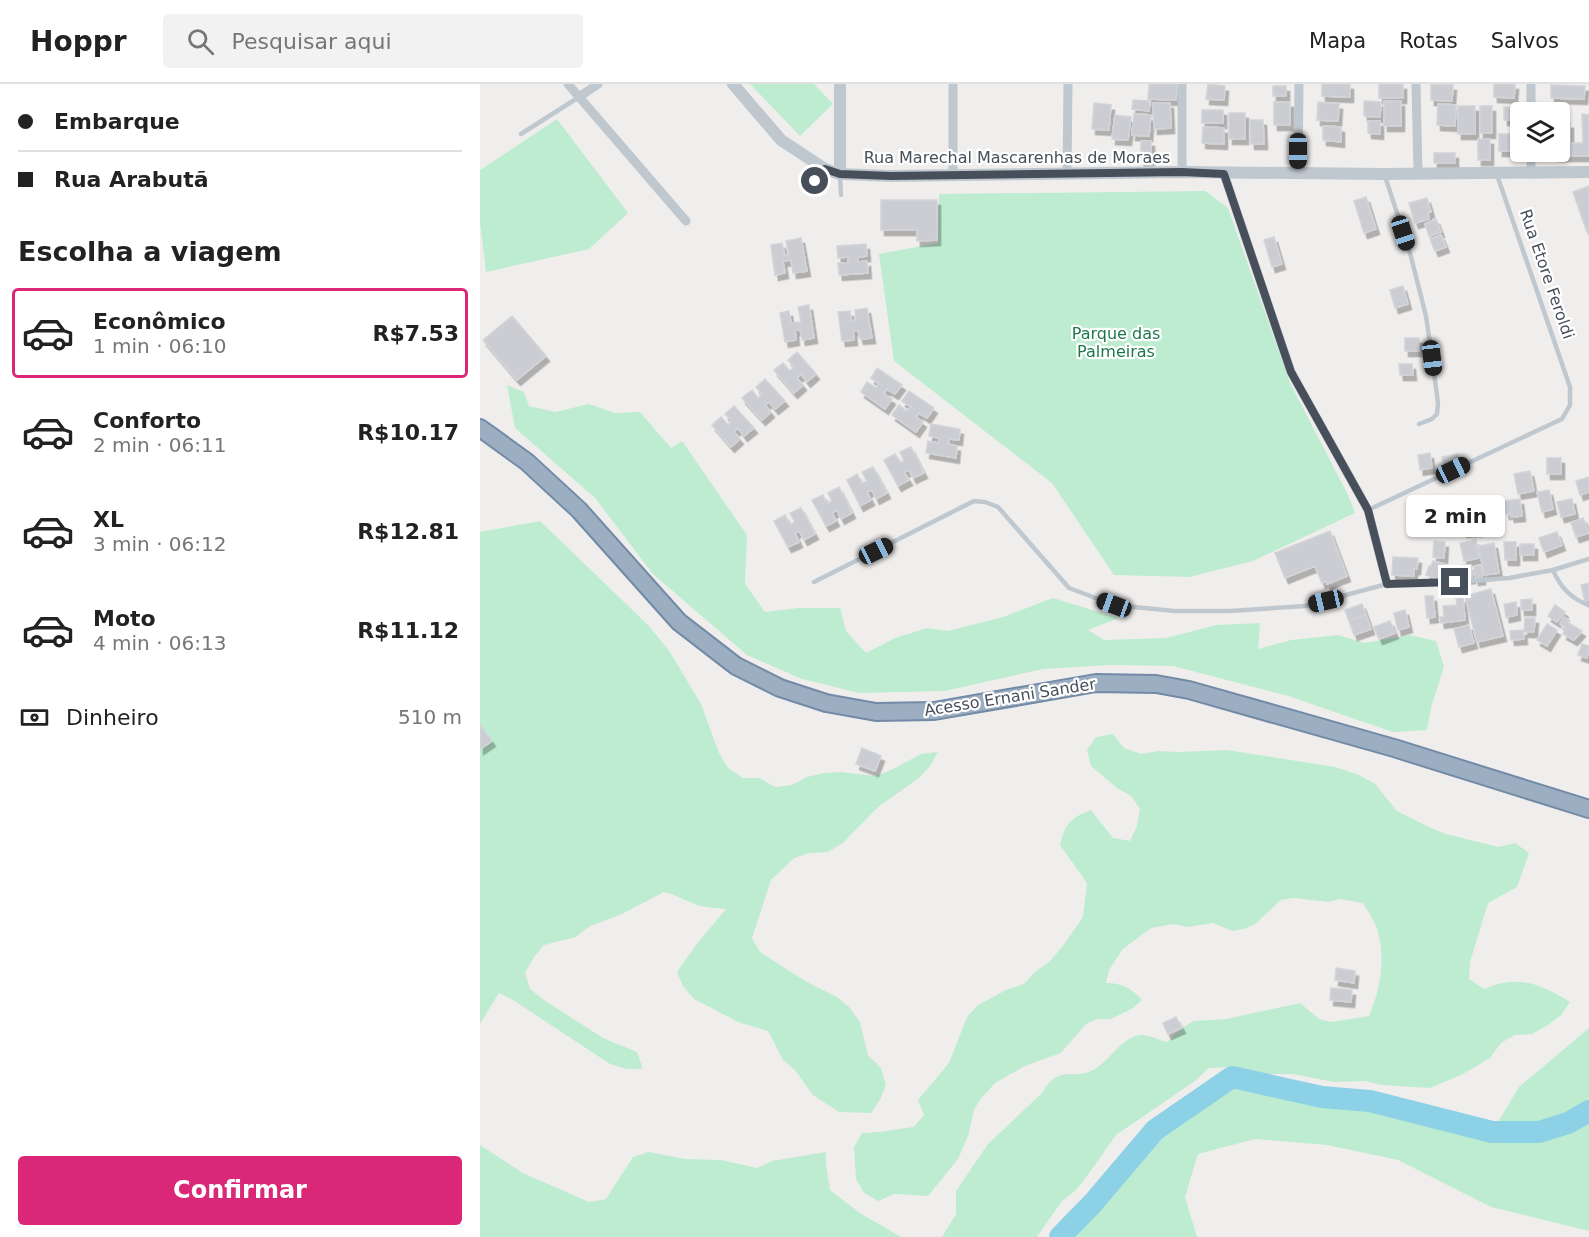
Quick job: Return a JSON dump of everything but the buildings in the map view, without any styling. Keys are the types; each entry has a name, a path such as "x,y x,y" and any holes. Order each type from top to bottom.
{"highway":[{"name":"Acesso Ernani Sander","path":"480,428 527,462 573,503 679,622 736,666 780,688 826,703 876,712 934,711 1096,683 1156,684 1189,690 1383,745 1589,809"}],"street":[{"path":"568,84 686,221"},
{"path":"579,97 598,84"},
{"name":"Rua Marechal Mascarenhas de Moraes","path":"733,84 781,140 825,169 840,174 1589,172"},
{"path":"840,84 840,174"},
{"path":"953,84 953,175"},
{"path":"1067,174 1068,84"},
{"path":"1182,84 1182,172"},
{"path":"1298,173 1299,84"},
{"path":"1416,84 1418,173"},
{"path":"1531,84 1531,102"},
{"path":"1531,162 1531,172"},
{"path":"1224,174 1291,372 1368,510 1387,584"}],"lane":[{"path":"521,134 579,97"},
{"path":"815,181 825,169"},
{"name":"Rua Etore Feroldi","path":"1368,510 1562,419 1570,405 1570,387 1496,173"},
{"path":"840,174 841,195"},
{"path":"1384,174 1410,253 1426,316 1432,358 1438,404 1437,414 1432,419 1419,424"},
{"path":"814,582 974,501 998,507 1069,588 1114,605 1174,611 1230,611 1305,606 1387,584 1434,584 1509,578 1553,570 1589,559"},
{"path":"1553,570 1558,583 1567,592 1579,602 1589,605"}],"green space":[{"path":"750,84 814,84 833,104 800,136"},
{"path":"557,119 628,213 589,249 486,272 480,223 480,170"},
{"name":"Parque das Palmeiras","path":"1205,191 1228,208 1290,383 1355,513 1253,561 1190,577 1114,575 1052,483 894,361 879,254 938,243 939,194"},
{"path":"507,385 524,392 529,406 555,412 589,404 615,413 640,412 671,448 682,441 747,535 745,584 765,612 798,608 840,608 846,631 866,653 895,638 927,628 948,631 1003,617 1053,598 1119,618 1088,630 1104,640 1166,638 1217,625 1260,623 1258,649 1291,640 1338,635 1365,643 1409,635 1436,641 1444,666 1427,730 1393,732 1288,696 1173,666 1111,665 1043,669 945,691 859,693 802,679 747,655 653,574 595,498 515,428"},
{"path":"540,521 649,626 670,652 701,704 719,753 728,768 743,778 760,778 775,787 792,785 807,777 824,773 841,772 875,776 921,754 938,752 930,766 919,778 878,807 843,843 828,852 810,853 794,858 771,880 752,938 760,952 805,981 837,997 850,1008 860,1022 868,1055 881,1068 886,1085 871,1113 839,1112 813,1095 795,1070 783,1060 768,1031 738,1022 694,999 683,986 677,972 726,909 700,906 664,892 620,915 590,926 576,937 544,945 525,973 530,989 544,1000 603,1038 637,1052 643,1069 626,1069 610,1064 499,993 480,1024 480,532"},
{"path":"1113,734 1124,748 1141,754 1158,751 1227,750 1335,767 1359,775 1375,784 1397,811 1429,827 1446,834 1498,847 1515,843 1529,853 1517,887 1488,903 1470,962 1469,979 1484,989 1507,982 1529,983 1549,990 1570,1002 1561,1015 1548,1025 1532,1034 1515,1035 1501,1043 1490,1058 1463,1074 1430,1088 1381,1085 1366,1081 1334,1082 1292,1074 1255,1074 1237,1067 1209,1068 1195,1081 1116,1135 1085,1179 1062,1201 1037,1237 942,1237 956,1214 956,1191 988,1144 1055,1078 1095,1069 1127,1040 1140,1035 1167,1042 1182,1028 1194,1021 1226,1019 1300,1003 1319,1019 1331,1022 1369,1016 1377,994 1381,970 1381,947 1375,924 1363,903 1340,899 1328,902 1294,898 1281,900 1255,924 1244,929 1233,931 1213,923 1187,927 1173,924 1151,928 1123,949 1109,970 1106,983 1126,987 1142,1000 1133,1008 1111,1019 1097,1019 1086,1024 1061,1053 1025,1066 995,1083 974,1110 968,1136 958,1159 928,1196 894,1194 878,1201 864,1193 856,1179 854,1147 862,1133 914,1127 924,1115 918,1100 949,1063 967,1017 978,1005 1008,989 1024,984 1049,962 1083,917 1087,883 1060,845 1064,831 1070,822 1091,810 1113,838 1130,841 1137,826 1140,809 1131,796 1117,788 1091,766 1087,750 1096,737"},
{"path":"1589,1028 1589,1231 1491,1207 1398,1160 1327,1145 1255,1139 1198,1154 1185,1197 1197,1237 1060,1237 1093,1203 1155,1130 1232,1077 1322,1097 1370,1101 1492,1132 1519,1087"},
{"path":"480,1145 523,1173 589,1202 606,1199 633,1157 649,1152 685,1159 721,1160 757,1168 772,1161 826,1152 830,1190 860,1213 901,1237 480,1237"}],"waterway":[{"path":"1060,1237 1093,1203 1155,1130 1232,1077 1322,1097 1370,1101 1492,1132 1539,1132 1568,1123 1589,1111"}],"route":[{"path":"815,181 825,169 840,174 891,176 1182,172 1224,174 1291,372 1368,510 1387,584 1455,582"}]}
